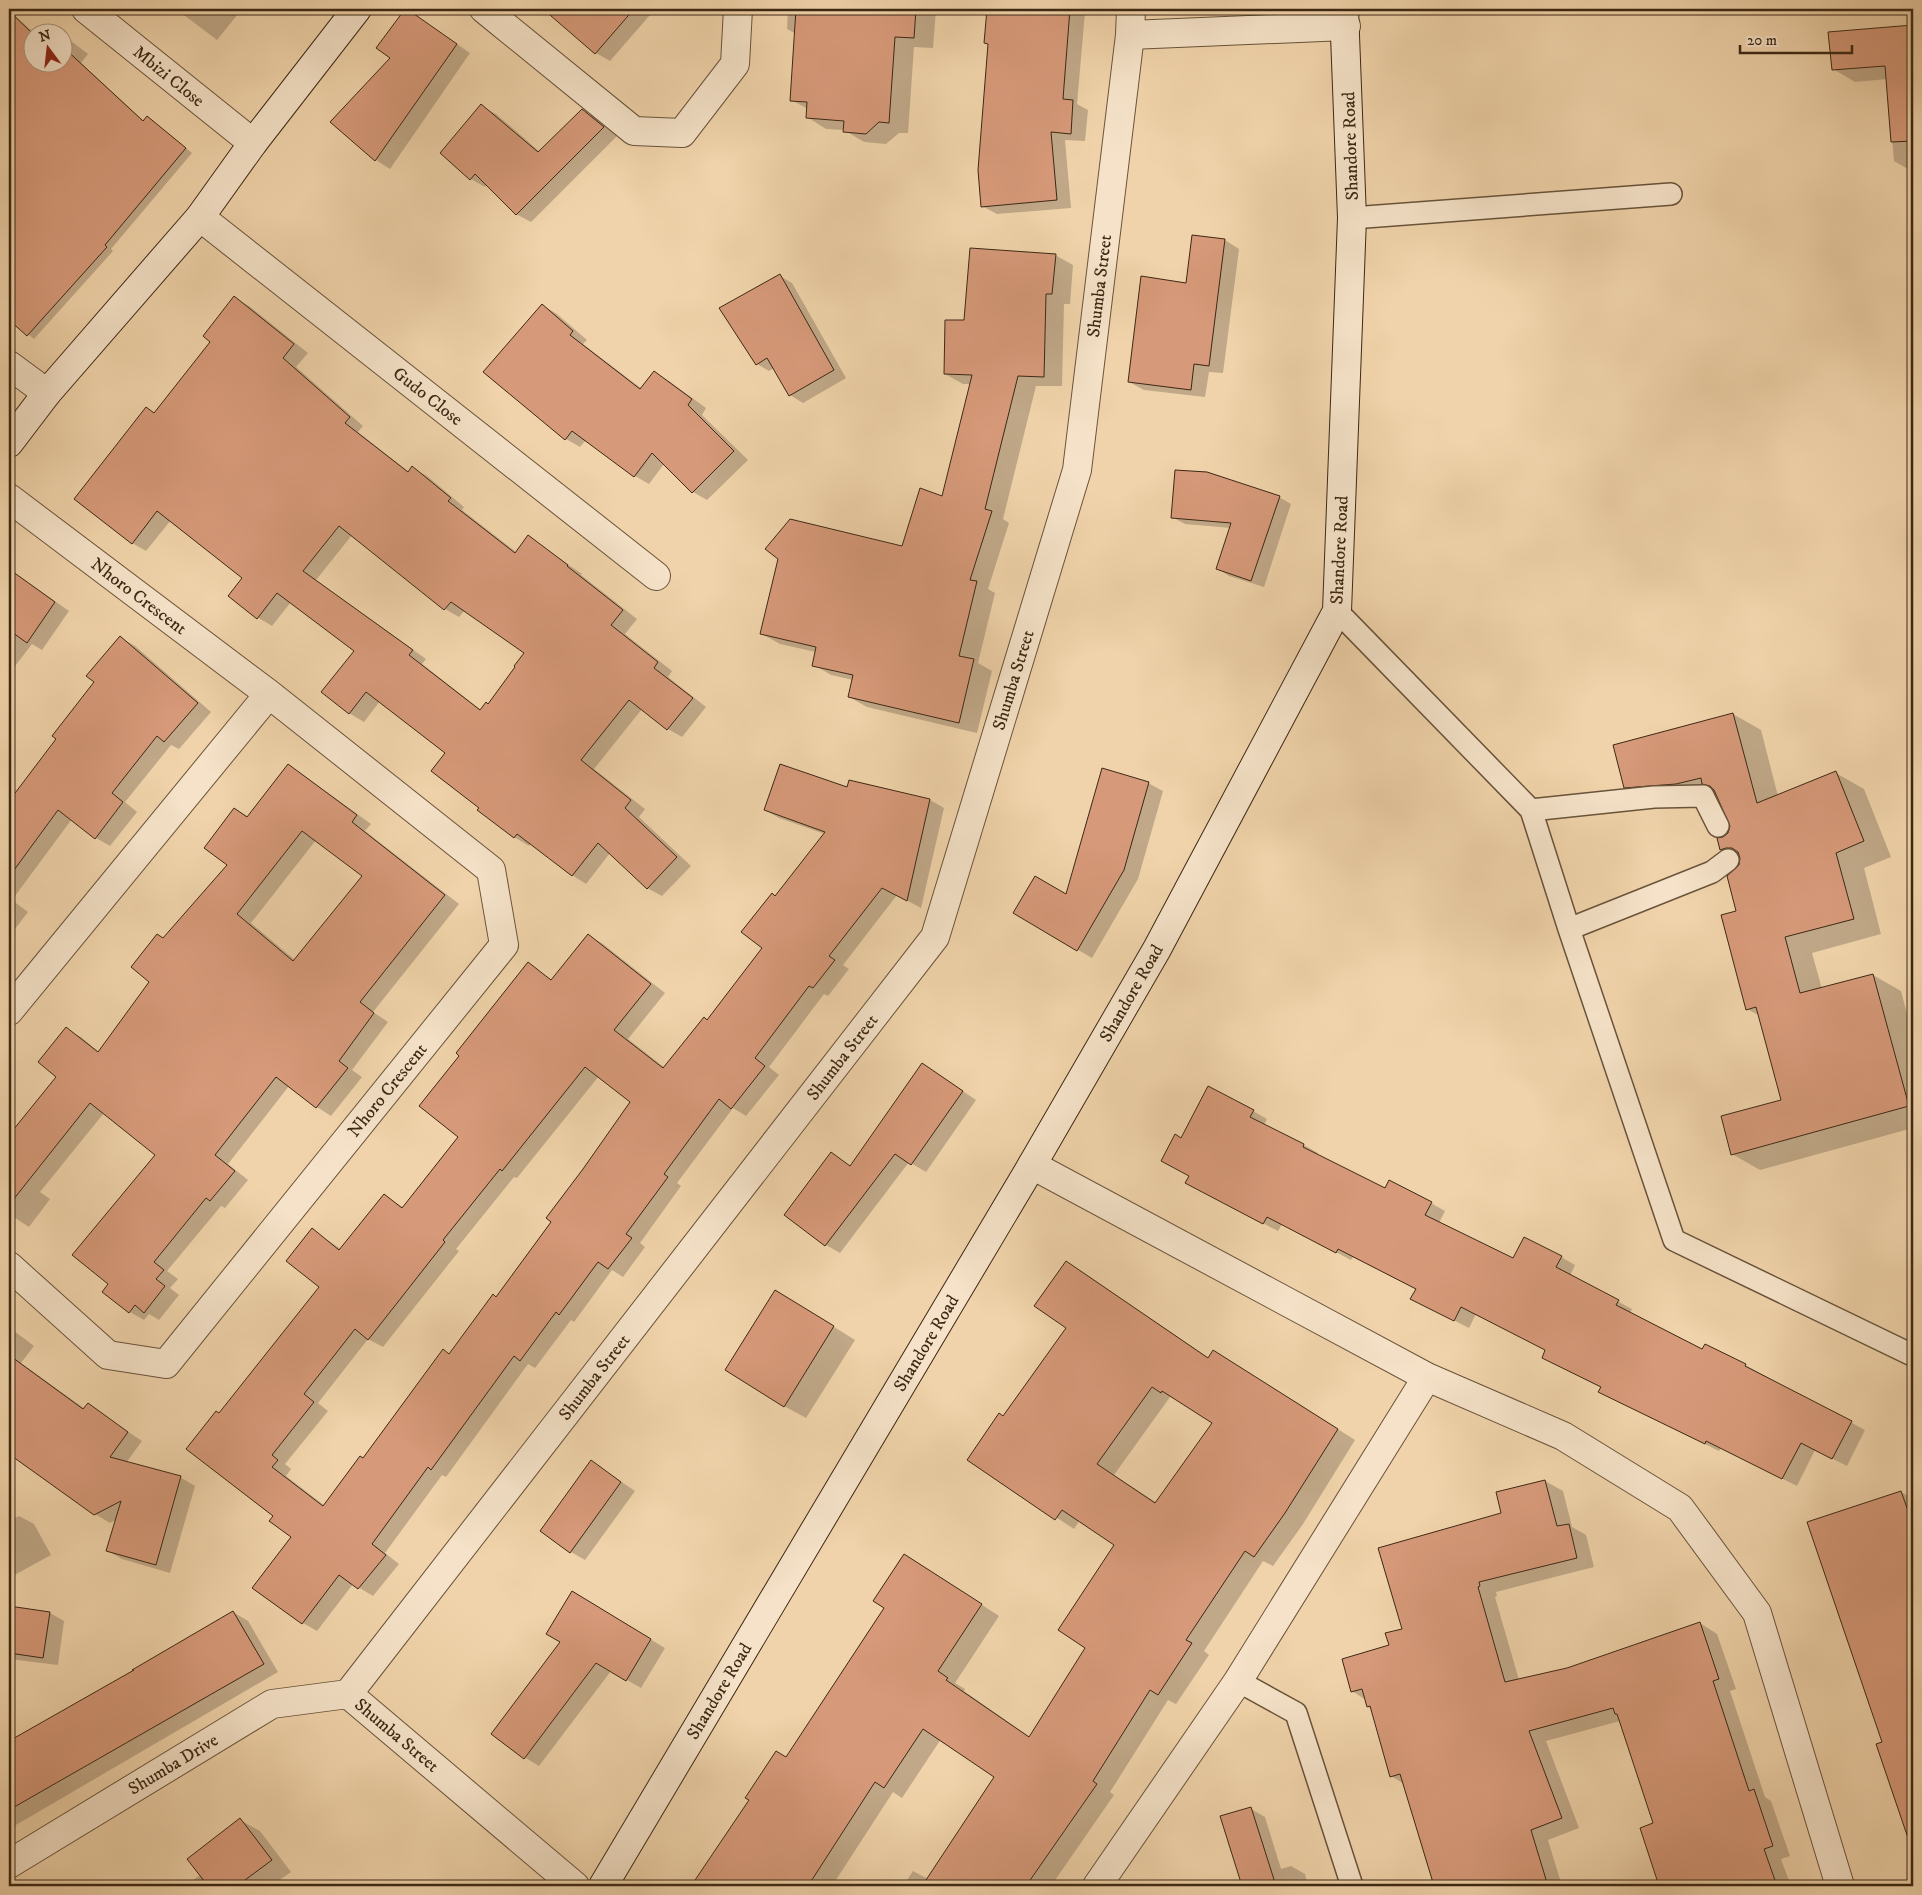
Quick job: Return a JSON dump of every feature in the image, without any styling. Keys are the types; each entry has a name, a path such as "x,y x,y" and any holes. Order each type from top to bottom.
{"street":[{"name":"Mbizi Close","path":"86,9 253,143"},
{"path":"9,442 47,393 200,217 253,143 357,9"},
{"path":"484,9 634,131 682,133 735,64 738,9"},
{"path":"1130,22 1345,18"},
{"name":"Shandore Road","path":"603,1886 1032,1165 1157,949 1337,611 1352,218 1345,18"},
{"name":"Shumba Street","path":"575,1886 348,1694 935,937 1077,470 1130,22"},
{"name":"Gudo Close","path":"200,217 656,576"},
{"path":"9,365 47,393"},
{"name":"Nhoro Crescent","path":"9,498 270,694 491,870 504,945 166,1364 108,1355 9,1266"},
{"path":"9,1011 270,694"},
{"path":"1032,1165 1427,1377 1562,1436 1680,1508 1757,1613 1840,1886"},
{"path":"1097,1886 1238,1681 1427,1377"},
{"name":"Shumba Drive","path":"9,1864 272,1704 348,1694"}],"lane":[{"path":"1352,218 1671,194"},
{"path":"1337,611 1531,810 1674,1240 1912,1355"},
{"path":"1531,810 1654,796 1703,796 1718,826"},
{"path":"1569,929 1712,872 1728,860"},
{"path":"1238,1681 1296,1713 1352,1886"}],"building":[{"path":"405,9 457,44 375,161 330,122 390,58 376,48"},
{"path":"543,9 634,9 595,54"},
{"path":"796,9 916,9 914,38 895,37 889,123 879,122 866,134 843,132 844,121 806,118 807,102 790,101"},
{"path":"987,9 1070,9 1063,99 1073,100 1071,134 1051,132 1057,200 981,207 978,170 988,44 984,43"},
{"path":"9,11 22,23 22,72 72,72 72,55 143,121 147,116 186,148 105,245 107,247 27,336 9,320"},
{"path":"1913,25 1913,141 1891,142 1885,66 1832,70 1828,32"},
{"path":"481,104 538,152 582,109 604,127 516,215 475,174 470,180 440,153"},
{"path":"1192,235 1225,239 1209,366 1194,364 1191,390 1128,382 1141,276 1186,283"},
{"path":"970,248 1056,254 1052,294 1046,294 1044,377 1018,376 985,509 992,511 970,580 977,581 959,656 974,659 959,723 848,697 853,675 812,666 816,647 760,634 778,559 765,549 790,519 902,546 920,488 942,496 972,375 944,374 945,320 964,320"},
{"path":"780,274 834,370 789,396 767,358 756,365 719,308"},
{"path":"234,296 294,344 283,358 350,417 345,423 408,472 412,466 451,498 448,501 515,553 528,535 623,610 611,625 658,662 654,668 693,698 667,730 629,700 581,760 631,800 625,808 677,857 647,889 598,843 572,876 517,834 514,838 431,771 445,753 366,692 349,714 321,692 354,651 277,593 257,619 228,596 242,578 157,511 132,544 74,499 146,407 154,413 210,342 203,336","holes":["339,526 444,610 451,602 524,653 488,704 486,702 480,710 409,655 413,650 303,571"]},
{"path":"542,304 573,331 570,335 640,389 654,371 692,399 688,405 734,451 692,493 652,453 634,477 572,431 565,440 483,372"},
{"path":"1175,470 1207,472 1280,496 1251,581 1216,569 1231,523 1171,518"},
{"path":"9,569 55,602 27,643 9,630"},
{"path":"120,636 198,703 164,742 157,736 112,793 123,802 95,839 58,810 9,877 9,801 56,739 52,736 94,682 86,676"},
{"path":"1733,713 1757,803 1836,771 1864,841 1836,853 1854,919 1785,937 1800,993 1873,974 1909,1106 1731,1155 1721,1116 1781,1100 1756,1007 1746,1010 1721,915 1736,911 1727,876 1739,865 1740,858 1738,852 1732,848 1720,850 1717,838 1723,837 1728,833 1730,826 1714,790 1710,786 1702,784 1701,778 1676,784 1624,788 1613,745"},
{"path":"288,764 357,815 352,822 445,895 360,1002 374,1013 339,1061 348,1068 316,1108 276,1077 215,1155 235,1171 210,1201 206,1198 154,1262 164,1270 156,1279 165,1286 144,1313 135,1305 129,1313 102,1292 108,1284 72,1255 155,1155 90,1103 9,1205 9,1135 56,1077 38,1062 66,1027 98,1052 149,982 131,967 157,934 163,938 227,865 204,848 234,808 247,817","holes":["302,831 362,876 293,961 237,914"]},
{"path":"780,764 847,787 849,780 930,799 907,901 882,888 829,956 835,960 813,988 809,986 755,1058 765,1066 731,1109 719,1099 664,1174 668,1177 626,1234 632,1238 608,1269 598,1262 559,1315 556,1312 520,1361 514,1356 431,1470 428,1467 372,1544 386,1555 358,1589 339,1575 302,1624 252,1588 291,1537 269,1521 273,1516 186,1449 216,1411 219,1413 319,1287 286,1261 312,1228 339,1250 384,1194 402,1208 458,1137 419,1106 459,1056 456,1053 528,962 551,980 588,934 651,984 614,1030 663,1068 704,1017 707,1020 762,948 741,932 772,893 775,896 825,832 764,810","holes":["585,1067 630,1102 546,1218 551,1222 496,1297 493,1294 449,1354 443,1349 363,1458 360,1456 323,1506 272,1467 278,1460 272,1455 314,1402 304,1394 355,1329 368,1340 445,1242 443,1240 500,1169 502,1171"]},
{"path":"1102,768 1149,782 1124,870 1077,951 1013,913 1035,876 1066,894"},
{"path":"922,1063 963,1091 911,1165 895,1154 825,1246 784,1215 831,1152 850,1166"},
{"path":"1208,1086 1254,1110 1250,1117 1304,1144 1303,1147 1385,1188 1389,1180 1432,1202 1425,1215 1513,1258 1524,1237 1562,1256 1556,1267 1619,1300 1616,1305 1702,1349 1705,1344 1746,1364 1745,1366 1852,1421 1832,1459 1801,1443 1782,1479 1706,1441 1705,1444 1598,1392 1601,1387 1542,1358 1545,1350 1461,1307 1454,1321 1410,1299 1416,1289 1338,1249 1336,1253 1267,1217 1263,1224 1185,1183 1189,1176 1161,1161 1175,1134 1181,1138"},
{"path":"1066,1261 1208,1358 1213,1350 1338,1429 1285,1513 1254,1557 1245,1551 1186,1640 1192,1643 1158,1695 1150,1690 1093,1781 1097,1784 1026,1886 922,1886 994,1777 923,1729 884,1788 875,1782 808,1886 691,1886 749,1800 745,1798 776,1751 786,1757 884,1608 873,1601 904,1554 982,1604 938,1671 948,1678 946,1680 1029,1737 1085,1648 1058,1630 1114,1545 1062,1510 1055,1520 967,1460 999,1413 1003,1416 1066,1328 1034,1306","holes":["1152,1387 1161,1393 1162,1391 1212,1423 1155,1503 1097,1464"]},
{"path":"775,1290 834,1326 784,1407 725,1370"},
{"path":"9,1355 83,1409 88,1403 128,1432 110,1457 181,1476 156,1565 106,1551 121,1501 94,1515 9,1454"},
{"path":"591,1460 621,1482 570,1553 540,1531"},
{"path":"1545,1480 1557,1526 1569,1524 1577,1558 1479,1582 1480,1586 1478,1587 1505,1682 1567,1668 1700,1622 1719,1679 1713,1681 1749,1791 1754,1789 1773,1846 1764,1849 1777,1886 1659,1886 1640,1828 1653,1823 1617,1714 1615,1714 1613,1708 1529,1731 1562,1818 1531,1830 1548,1886 1434,1886 1400,1774 1390,1777 1370,1706 1367,1707 1362,1689 1351,1692 1342,1659 1389,1645 1385,1633 1402,1629 1378,1548 1501,1513 1496,1492"},
{"path":"1901,1491 1913,1525 1913,1838 1908,1838 1876,1744 1882,1742 1807,1522"},
{"path":"572,1591 651,1639 626,1681 596,1663 524,1759 491,1734 560,1642 546,1634"},
{"path":"9,1606 50,1612 43,1658 9,1653"},
{"path":"233,1611 264,1664 9,1810 9,1741"},
{"path":"1251,1807 1276,1886 1242,1886 1220,1816"},
{"path":"240,1818 272,1860 237,1886 208,1886 187,1859"}]}
